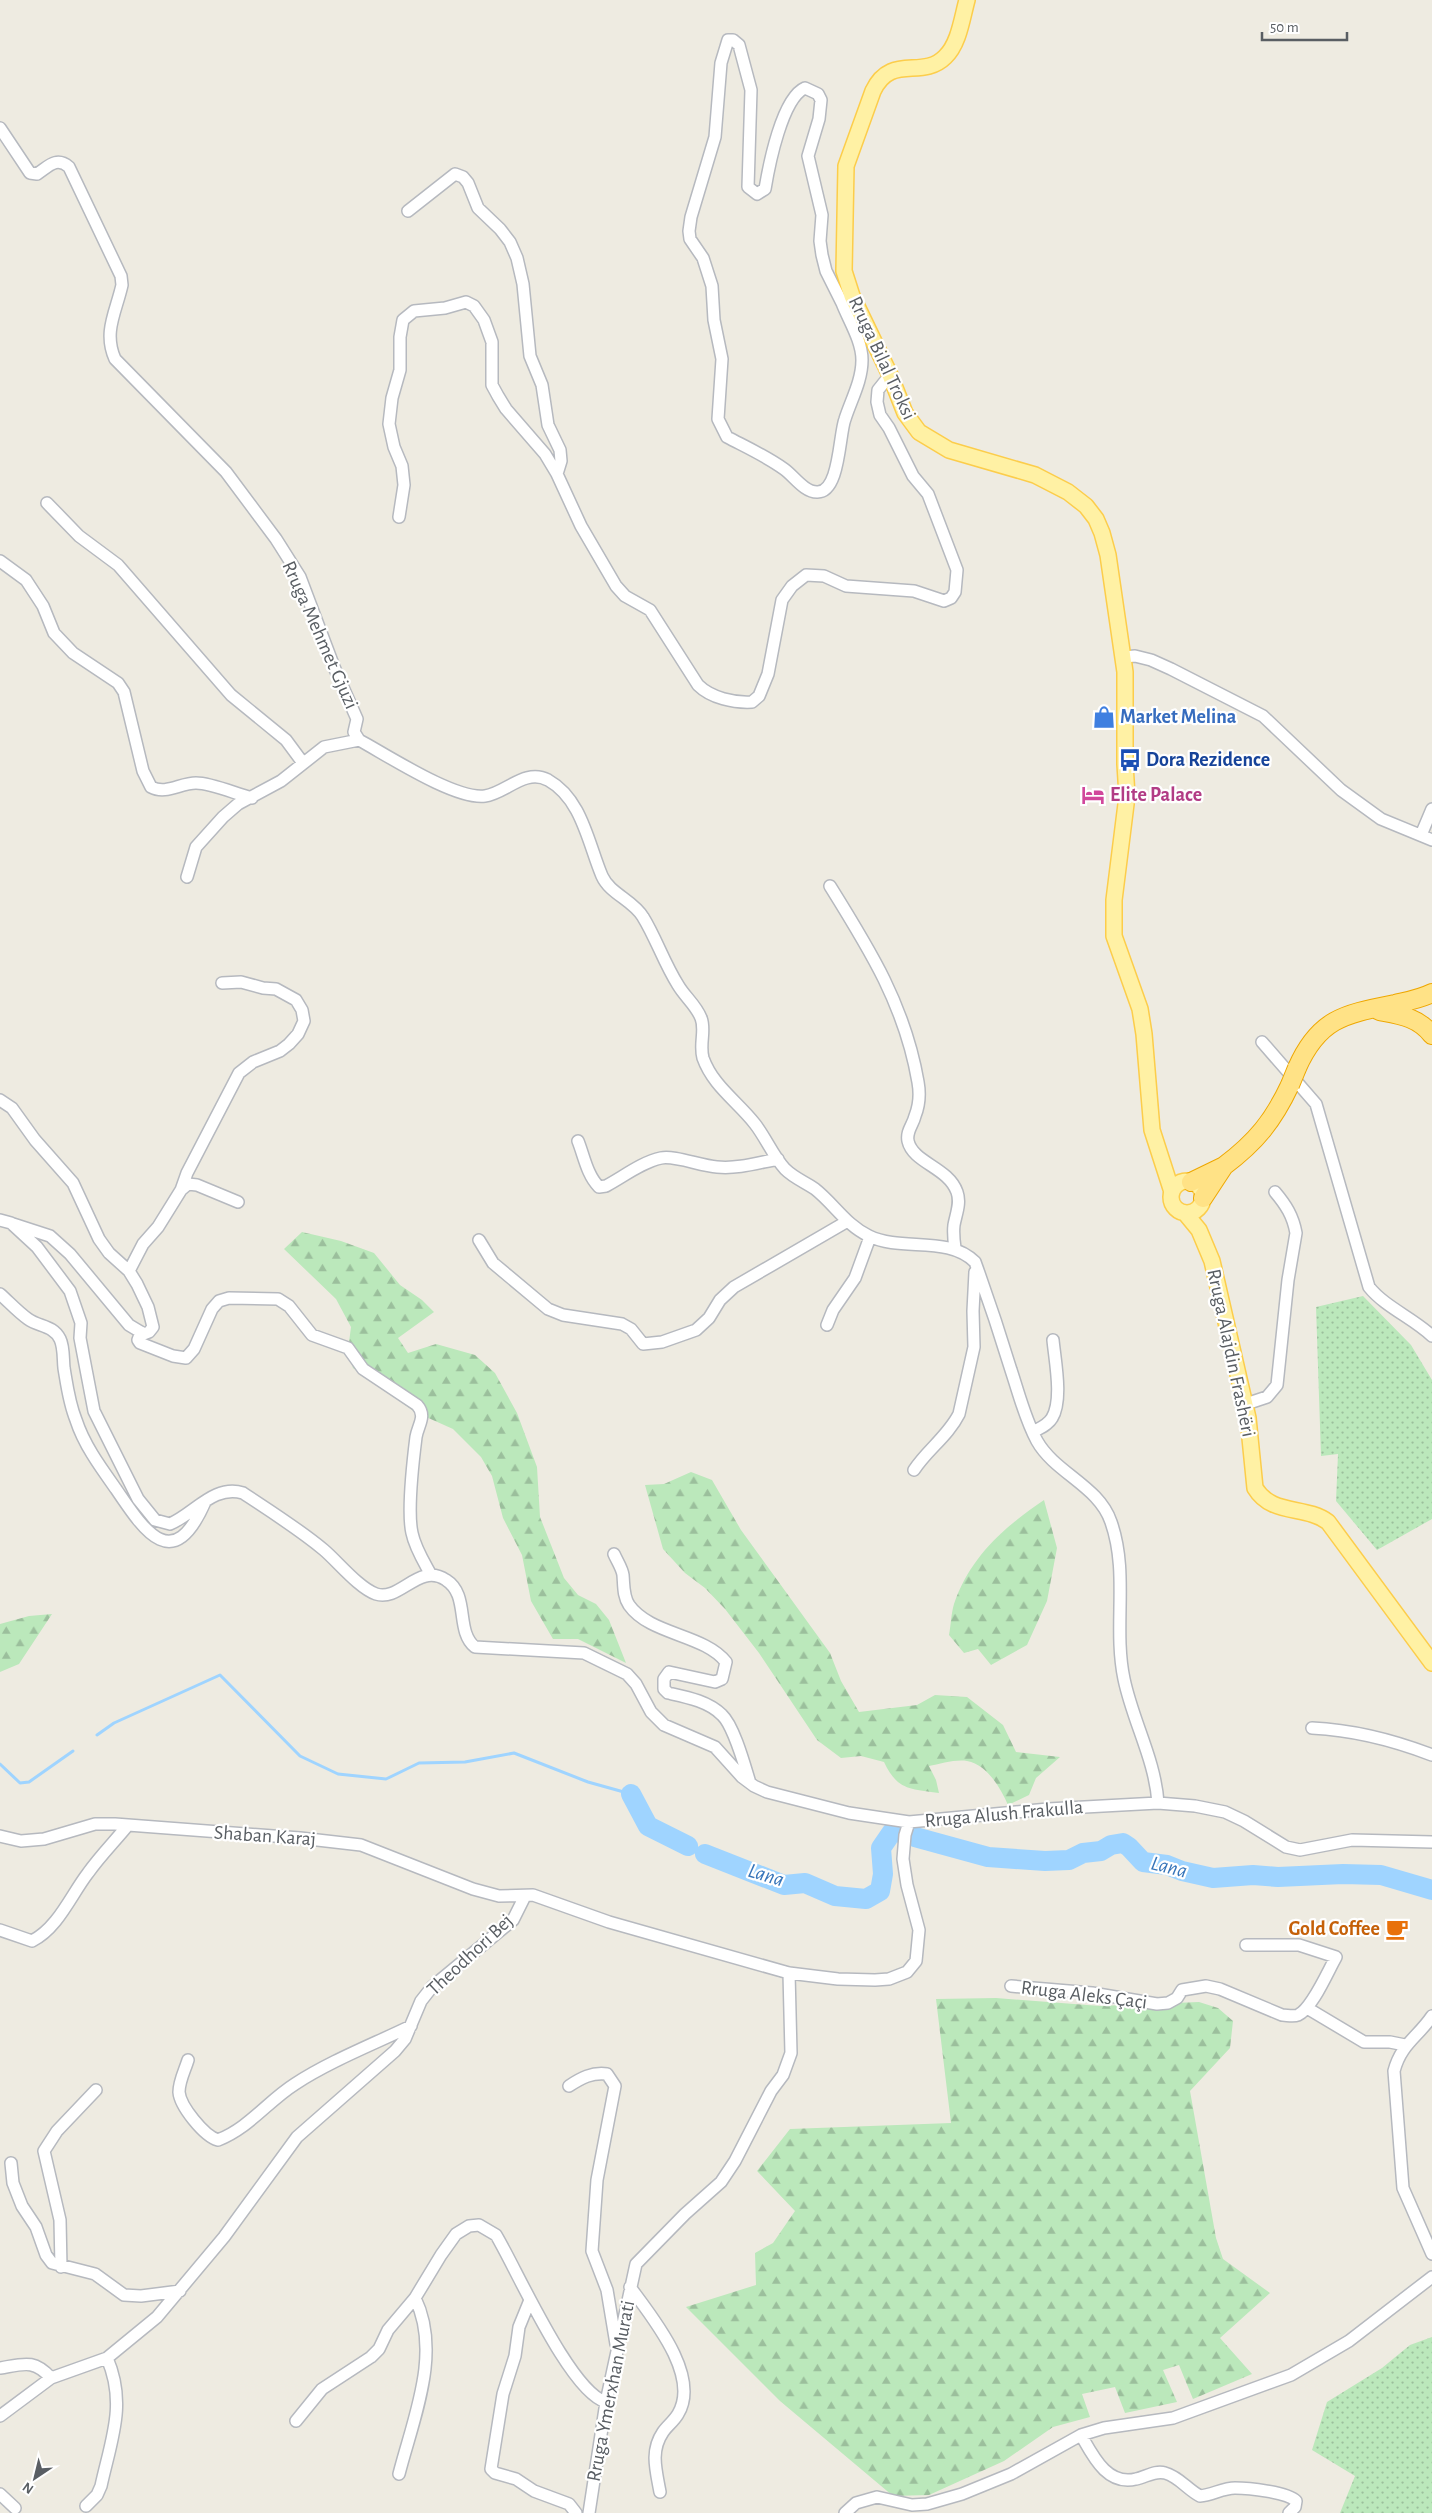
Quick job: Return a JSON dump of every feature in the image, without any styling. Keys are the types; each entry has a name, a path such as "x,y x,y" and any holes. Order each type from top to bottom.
{"highway":[{"path":"1181,1185 1224,1166 1248,1148 1264,1130 1290,1085 1310,1044 1322,1029 1344,1015 1415,1000 1432,993"},
{"path":"1368,1009 1410,1018 1426,1028 1432,1035"},
{"path":"1196,1206 1224,1166"}],"main road":[{"name":"Rruga Bilal Troksi","path":"967,0 952,49 945,58 935,64 923,67 892,70 877,83 873,91 852,148 844,182 844,271 847,299 890,375 910,423 931,441 949,450 1051,481 1086,506 1096,519 1102,532 1108,555 1124,657"},
{"name":"Rruga Alajdin Frashëri","path":"1124,657 1127,796 1114,900 1114,936 1140,1009 1144,1034 1152,1130 1164,1162 1181,1185 1202,1190 1196,1206 1199,1230 1212,1262 1246,1404 1251,1433 1253,1482 1258,1493 1273,1505 1319,1515 1328,1522 1432,1663"},
{"name":"Rruga Alajdin Frashëri","path":"1181,1185 1174,1205 1196,1206"}],"street":[{"path":"728,40 733,40 739,45 751,90 748,187 751,191 757,194 766,189 774,144 794,98 799,91 805,88 818,94 821,100 819,119 808,156 822,215 820,241 826,271 847,299 860,349 861,371 842,429 837,468 825,490 820,493 811,492 783,468 743,443 728,437 718,419 722,359 714,320 712,286 703,258 690,239 689,231 691,216 715,137 721,62 728,40"},
{"name":"Rruga Mehmet Gjuzi","path":"0,128 30,173 37,174 57,162 63,162 69,167 119,268 121,276 122,285 109,333 109,346 115,359 226,472 276,539 300,577 334,667 357,719 354,732 359,740"},
{"path":"408,211 455,174 462,177 468,183 478,208 500,229 510,242 517,258 523,284 530,356 542,385 548,425 560,450 561,460 557,474"},
{"path":"400,517 404,485 402,466 394,447 389,424 392,398 400,370 403,320 414,311 445,308 466,302 474,306 484,320 492,342 492,385 506,409 544,454 557,474 567,499 606,571 625,596 650,610 659,621 698,685 714,696 752,702 759,696 768,674 782,600 792,586 806,576 824,576 846,586 914,591 944,601 951,598 955,592 957,570 928,494 913,476 889,428 880,415 877,402 878,390 890,375"},
{"path":"47,502 79,536 118,565 231,695 286,740 304,763"},
{"path":"0,561 26,580 43,606 54,633 74,653 118,683 124,692 143,771 152,787 158,791 184,784 198,783 252,798"},
{"path":"1124,657 1135,656 1151,660 1263,716 1341,790 1381,819 1432,840"},
{"path":"187,877 196,847 223,817 238,804 281,781 324,747 359,740 462,794 486,796 536,776 548,780 569,799 578,812 603,878 610,888 642,916 659,953 679,988 698,1010 703,1021 700,1047 715,1083 755,1124 778,1159 792,1175 816,1190 846,1222 870,1237 895,1242 955,1248 968,1255 975,1262 1038,1443 1054,1462 1094,1497 1110,1520 1119,1554 1121,1658 1124,1680 1152,1765 1158,1803"},
{"path":"1420,835 1432,809"},
{"path":"830,886 870,952 898,1006 918,1083 915,1116 909,1130 908,1140 911,1149 919,1157 942,1171 952,1182 957,1193 959,1204 954,1227 955,1248"},
{"path":"129,1271 143,1244 158,1227 180,1190 186,1173 240,1073 253,1062 280,1051 289,1044 298,1034 304,1021 302,1010 296,1000 284,992 241,982 222,983"},
{"path":"1262,1042 1316,1104 1369,1287 1374,1294 1418,1322 1432,1336"},
{"path":"0,1100 12,1108 35,1140 73,1183 99,1239 109,1253 129,1271 152,1318 153,1327 149,1332 141,1332 129,1325 70,1254 50,1236 6,1222"},
{"path":"578,1141 587,1163 590,1178 598,1187 606,1186 649,1162 662,1158 674,1158 705,1166 735,1168 778,1159"},
{"path":"180,1190 188,1184 197,1185 238,1202"},
{"path":"1246,1404 1267,1397 1273,1392 1280,1376 1282,1323 1296,1233 1294,1220 1275,1192"},
{"path":"6,1222 36,1247 70,1291 81,1323 80,1338 94,1411 138,1499 155,1520 165,1524 175,1522 221,1492 235,1490 243,1492 323,1549 363,1586 379,1595 402,1588 423,1576 431,1575 447,1580 455,1588 460,1600 463,1622 470,1643 476,1647 584,1653 627,1674 636,1684 651,1712 664,1725 715,1747 750,1783 767,1792 849,1813 909,1822"},
{"path":"478,1240 493,1263 548,1309 563,1315 622,1324 631,1329 643,1344 662,1342 696,1330 708,1318 720,1300 734,1287 846,1222"},
{"path":"827,1324 833,1310 855,1278 870,1237"},
{"path":"914,1470 923,1456 954,1424 959,1414 974,1347 975,1262"},
{"path":"0,1294 30,1320 53,1330 61,1340 68,1395 76,1422 97,1461 146,1531 161,1540 174,1540 181,1537 195,1523 206,1502"},
{"path":"141,1332 138,1340 140,1343 173,1356 186,1358 194,1349 212,1309 219,1301 229,1298 278,1299 289,1306 312,1335 348,1348 363,1369 417,1405 422,1411 422,1417 416,1437 409,1512 412,1534 431,1575"},
{"path":"1033,1432 1046,1425 1056,1411 1053,1340"},
{"path":"614,1554 623,1573 626,1598 633,1609 663,1628 714,1650 726,1662 722,1678 715,1682 669,1672 664,1679 664,1689 668,1693 711,1707 722,1714 741,1755 750,1783"},
{"path":"1312,1728 1369,1735 1397,1742 1432,1756"},
{"name":"Rruga Alush Frakulla","path":"789,1973 838,1979 888,1979 907,1972 916,1961 919,1930 903,1859 905,1835 909,1822 1048,1809 1158,1803 1195,1806 1225,1812 1292,1849 1300,1850 1352,1840 1432,1842"},
{"name":"Shaban Karaj","path":"0,1836 21,1841 44,1839 95,1824 300,1838 361,1845 473,1889 499,1896 524,1896"},
{"path":"0,1930 32,1941 41,1936 50,1928 88,1872 128,1825"},
{"name":"Theodhori Bej","path":"0,2416 52,2378 107,2358 157,2317 224,2237 297,2137 395,2051 405,2039 421,2001 432,1987 513,1920 524,1896 533,1895 609,1922 789,1973"},
{"path":"1246,1946 1299,1945 1336,1957 1307,2008 1364,2042 1390,2042 1406,2045"},
{"path":"630,2287 636,2264 641,2257 721,2182 735,2161 770,2091 783,2075 790,2053 789,1973"},
{"name":"Rruga Aleks Çaçi","path":"1011,1986 1092,1993 1157,2004 1177,1998 1182,1990 1206,1986 1220,1988 1282,2015 1298,2014 1307,2008"},
{"path":"1432,2016 1406,2045 1398,2058 1394,2071 1401,2136 1400,2178 1402,2188 1432,2254"},
{"path":"188,2060 180,2085 181,2099 205,2133 218,2140 243,2126 295,2084 411,2026"},
{"path":"569,2086 580,2078 598,2073 607,2074 615,2086 597,2180 592,2251 607,2290 618,2350"},
{"path":"61,2266 60,2220 44,2150 57,2130 96,2090"},
{"path":"11,2163 13,2183 22,2206 36,2227 46,2255 52,2263 95,2274 124,2295 141,2296 180,2291"},
{"path":"296,2421 322,2389 371,2358 379,2349 388,2330 415,2298 456,2234 469,2226 479,2225 496,2235 530,2300 585,2388 596,2400 606,2402"},
{"path":"845,2513 856,2503 877,2497 912,2505 927,2504 962,2494 1011,2474 1081,2435 1104,2428 1173,2418 1291,2375 1349,2341 1432,2277"},
{"name":"Rruga Ymerxhan Murati","path":"589,2513 606,2402 630,2287"},
{"name":"Rruga Ymerxhan Murati","path":"630,2287 659,2328 684,2377 684,2396 678,2414 655,2446 655,2465 660,2492"},
{"path":"399,2474 421,2394 426,2361 425,2334 421,2310 415,2298"},
{"name":"Rruga Ymerxhan Murati","path":"530,2300 519,2327 515,2356 503,2394 491,2469 495,2473 516,2479 534,2491 570,2504 576,2513"},
{"path":"86,2506 97,2495 101,2486 115,2424 118,2397 116,2378 107,2358"},
{"path":"0,2368 34,2364 43,2369 52,2378"},
{"path":"1081,2435 1093,2456 1112,2476 1124,2480 1135,2480 1159,2472 1168,2473 1200,2496 1234,2488 1279,2492 1296,2500 1295,2507 1289,2513"},
{"path":"0,2494 15,2508"}],"green space":[{"path":"302,1232 341,1241 374,1253 400,1285 422,1300 434,1312 398,1338 408,1353 436,1344 475,1355 495,1373 517,1413 537,1467 540,1517 564,1578 578,1595 596,1604 609,1620 626,1663 578,1639 553,1639 531,1601 522,1555 503,1518 492,1476 481,1457 453,1429 415,1412 353,1368 348,1350 351,1327 336,1299 284,1249"},
{"path":"1363,1296 1411,1345 1432,1380 1432,1519 1377,1550 1336,1501 1338,1454 1321,1456 1316,1307"},
{"path":"691,1472 712,1480 741,1530 830,1653 841,1681 859,1712 917,1705 935,1695 967,1697 1003,1725 1016,1752 1060,1757 1036,1778 1029,1795 1008,1805 993,1778 975,1763 967,1761 953,1761 929,1766 936,1780 939,1793 912,1789 899,1783 884,1762 861,1756 841,1758 817,1740 759,1653 725,1609 705,1588 685,1573 663,1549 645,1485 664,1484"},
{"path":"1044,1500 1057,1548 1047,1601 1027,1645 991,1665 978,1649 964,1653 949,1635 954,1604 969,1572 990,1544 1015,1521"},
{"path":"52,1614 19,1664 0,1672 0,1624 29,1616"},
{"path":"996,1998 1100,2006 1199,2002 1218,2008 1233,2021 1230,2048 1190,2091 1216,2238 1223,2259 1270,2293 1220,2338 1252,2374 1193,2399 1179,2365 1163,2370 1177,2402 1125,2413 1115,2387 1082,2394 1090,2417 1053,2427 1004,2461 929,2495 893,2496 780,2401 686,2307 756,2285 755,2253 773,2243 795,2211 757,2171 790,2129 951,2123 936,1999"},
{"path":"1432,2337 1432,2513 1340,2513 1355,2476 1312,2450 1327,2402 1382,2368 1410,2345"}],"waterway":[{"path":"97,1735 114,1723 220,1675 300,1756 338,1774 386,1779 419,1763 465,1762 514,1753 588,1782 631,1794"},
{"path":"0,1764 20,1783 29,1782 73,1751"},
{"name":"Lana","path":"631,1794 648,1826 688,1846"},
{"name":"Lana","path":"705,1854 784,1885 805,1883 835,1896 866,1899 880,1891 883,1874 881,1848 892,1832 895,1833"},
{"name":"Lana","path":"915,1837 988,1857 1045,1861 1069,1860 1083,1853 1101,1851 1111,1845 1123,1843 1143,1862 1167,1865 1182,1871 1213,1878 1253,1875 1278,1877 1343,1874 1381,1875 1432,1890"}],"place":[{"name":"Market Melina","path":"1104,717"},
{"name":"Dora Rezidence","path":"1130,760"},
{"name":"Elite Palace","path":"1093,795"},
{"name":"Gold Coffee","path":"1397,1929"}]}
